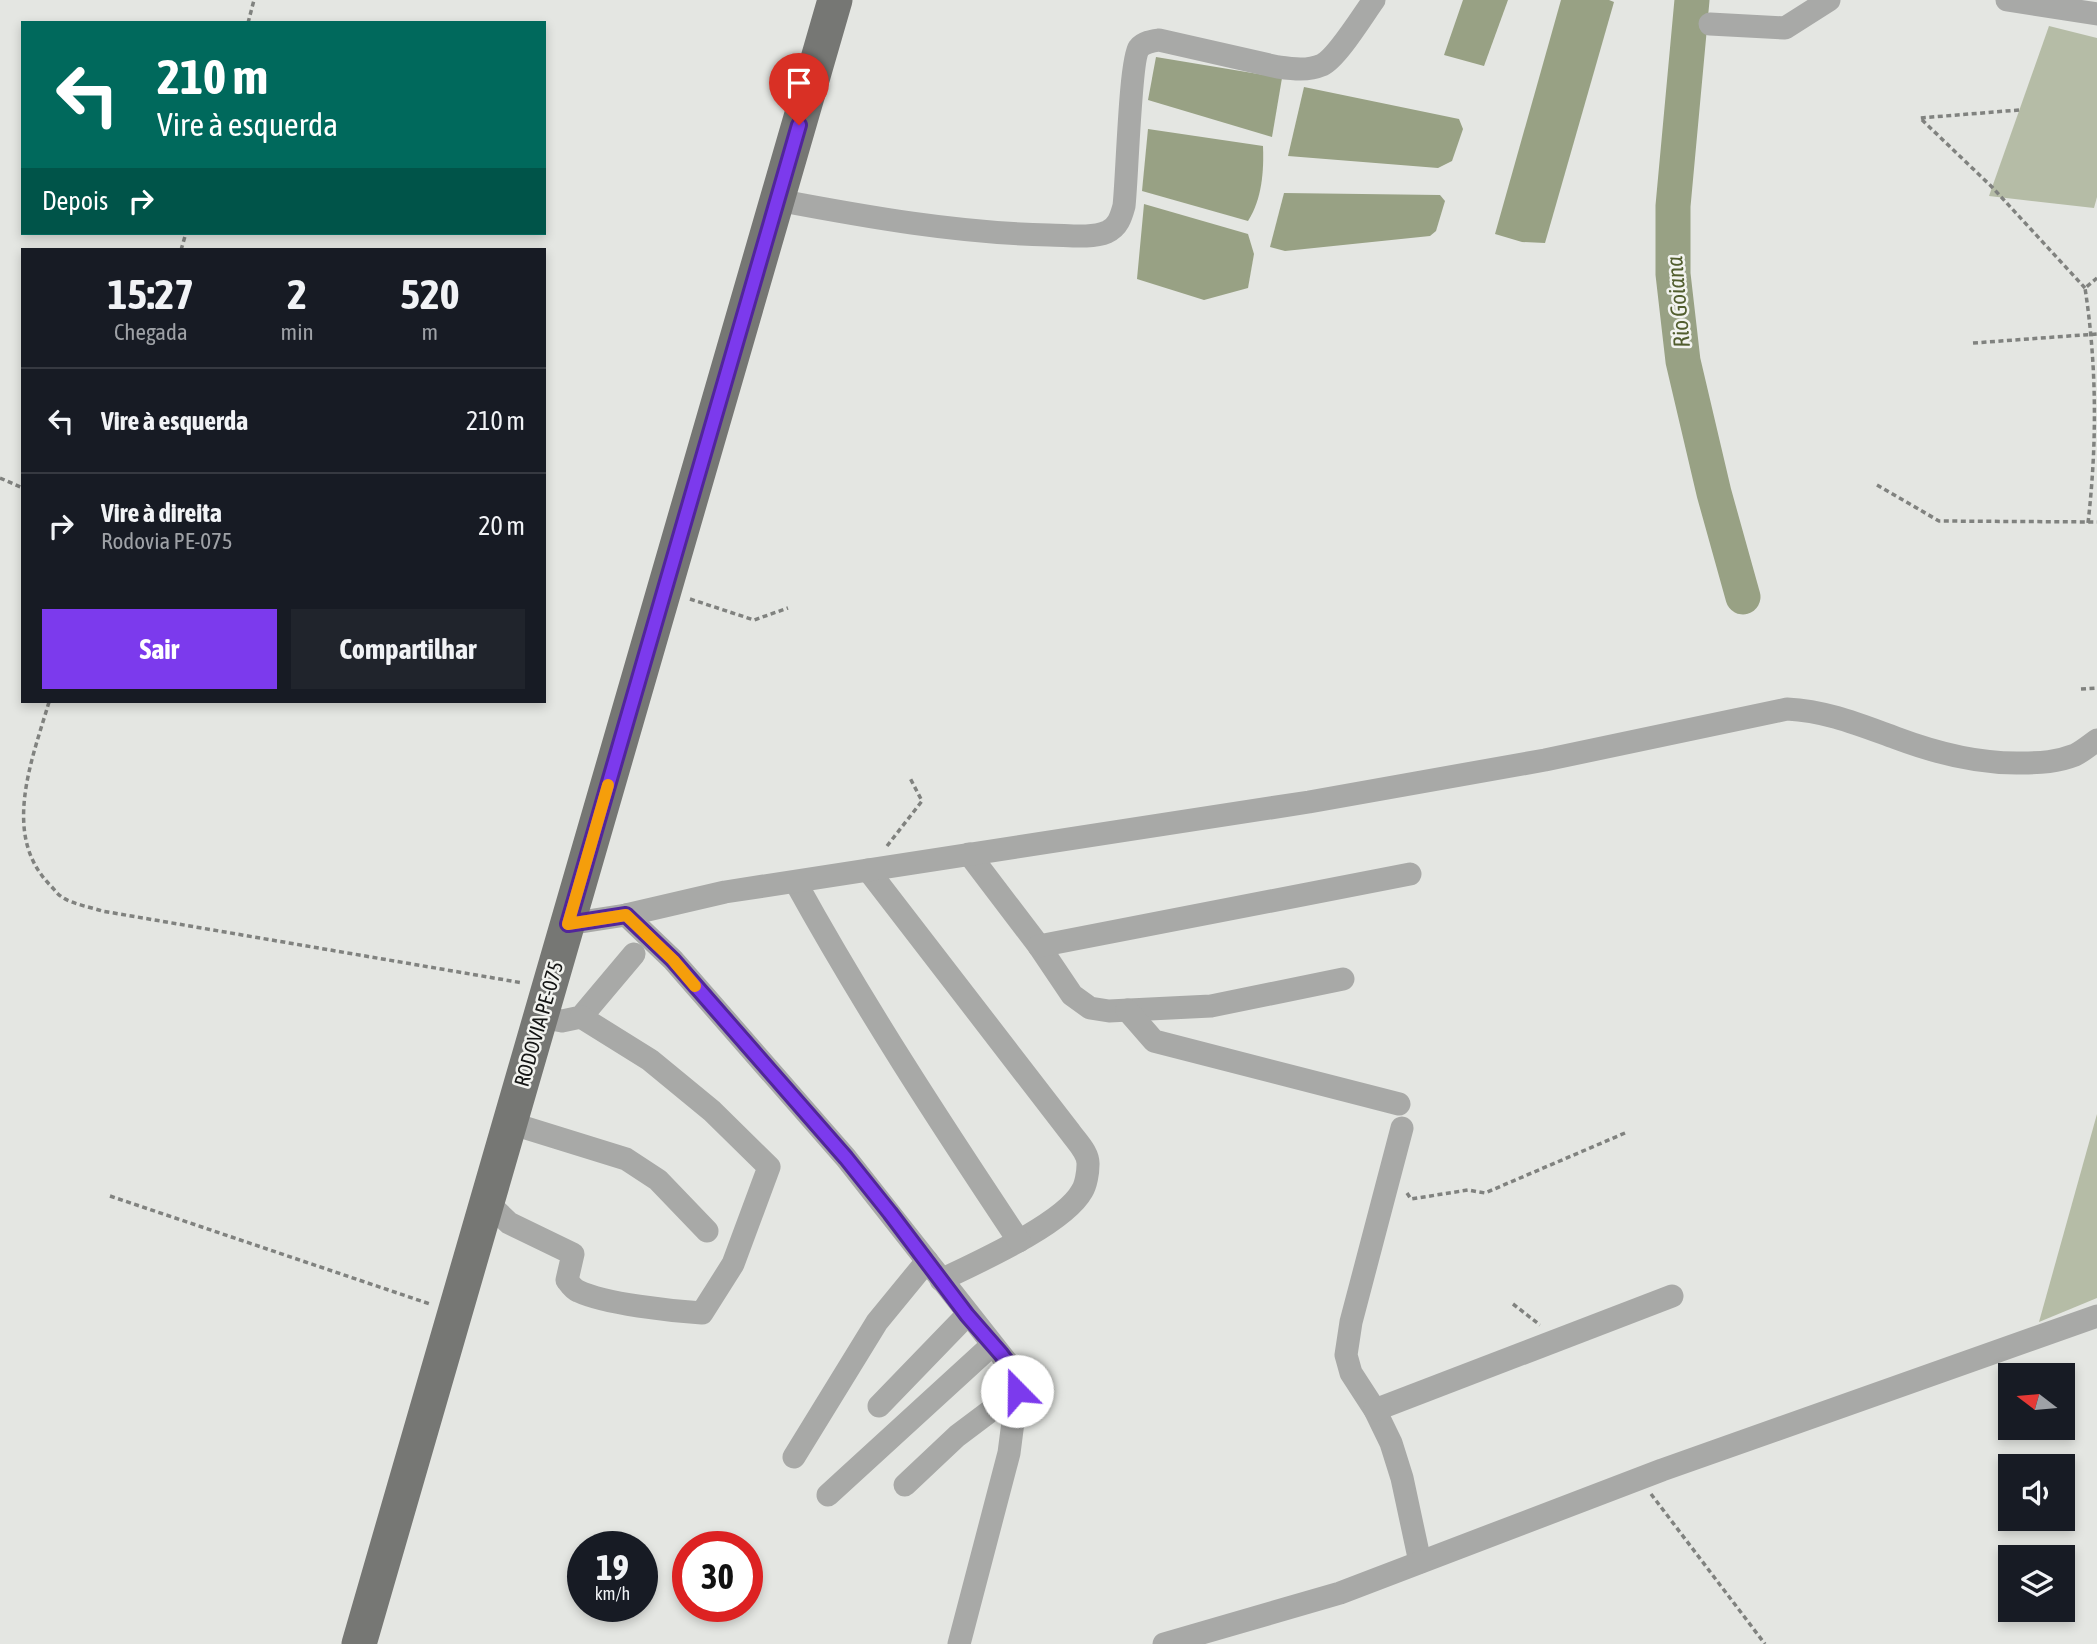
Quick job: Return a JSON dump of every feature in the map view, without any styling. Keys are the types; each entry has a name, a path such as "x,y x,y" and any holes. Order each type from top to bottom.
{"main road":[{"name":"RODOVIA PE-075","path":"359,1644 835,0"}],"street":[{"path":"777,200 947,229 1044,235 1092,236 1106,233 1119,222 1125,206 1133,73 1138,50 1142,45 1159,40 1168,41 1278,67 1315,67 1332,58 1374,0"},
{"path":"1710,24 1785,28 1829,0"},
{"path":"2007,0 2097,14"},
{"path":"568,924 626,915 725,892 1309,802 1545,760 1787,709 1840,716 1899,739 1960,757 2010,764 2051,763 2077,754 2097,740"},
{"path":"970,854 1040,946 1072,995 1090,1008 1127,1010 1211,1006 1343,979"},
{"path":"868,870 1086,1154 1089,1164 1083,1191 1068,1208 1019,1241 941,1280"},
{"path":"1040,946 1410,874"},
{"path":"796,883 836,955 914,1083 1019,1241"},
{"path":"626,915 673,960 846,1158 967,1315 1013,1370 1017,1391 1009,1453 959,1644"},
{"path":"545,1002 562,1021 581,1017 634,954"},
{"path":"1127,1010 1154,1041 1399,1104"},
{"path":"487,1202 509,1223 573,1254 567,1280 576,1291 605,1299 678,1312 702,1313 733,1264 769,1167 712,1111 650,1060 581,1017"},
{"path":"510,1123 626,1159 658,1180 707,1231"},
{"path":"1402,1128 1346,1348 1351,1373 1375,1410 1391,1443 1402,1478 1420,1562"},
{"path":"794,1457 877,1322 926,1261"},
{"path":"1375,1410 1672,1296"},
{"path":"879,1406 967,1315"},
{"path":"1164,1644 1340,1593 1639,1479 2097,1316"},
{"path":"828,1495 992,1345"},
{"path":"905,1485 957,1436 1017,1391"}],"path":[{"path":"249,21 254,0"},
{"path":"2019,110 1920,118 1992,187 2084,288 2095,333 2095,458 2088,523"},
{"path":"2084,288 2097,278"},
{"path":"1973,343 2095,333"},
{"path":"0,478 21,487"},
{"path":"1877,485 1939,521 2097,522"},
{"path":"664,591 754,620 788,608"},
{"path":"2081,689 2097,688"},
{"path":"49,703 31,764 22,810 28,849 37,872 62,897 102,911 545,1002"},
{"path":"868,870 922,801 910,778"},
{"path":"1390,1172 1411,1199 1468,1190 1485,1192 1625,1133"},
{"path":"110,1196 455,1313"},
{"path":"1513,1304 1558,1340"},
{"path":"1639,1479 1765,1644"}],"shaded area":[{"path":"1463,0 1508,0 1484,66 1444,55"},
{"path":"1561,0 1614,2 1545,243 1522,242 1495,234"},
{"path":"2049,26 2097,38 2097,197 2094,208 1989,196"},
{"path":"1156,57 1282,78 1272,137 1148,100"},
{"path":"1304,87 1459,119 1463,129 1452,161 1438,168 1288,156"},
{"path":"1148,129 1263,146 1261,185 1248,221 1142,191"},
{"path":"1284,193 1440,195 1445,201 1436,231 1430,236 1285,251 1270,247"},
{"path":"1144,204 1248,234 1254,254 1248,288 1204,300 1137,279"},
{"path":"2097,1114 2097,1298 2039,1322"}],"waterway":[{"name":"Rio Goiana","path":"1692,0 1673,206 1673,274 1683,361 1714,493 1743,597"}],"slow traffic":[{"path":"608,785 568,924 626,915 673,960 695,986"}],"route":[{"path":"799,125 568,924 626,915 673,960 846,1158 890,1213 967,1315 1013,1370 1017,1391"}]}
